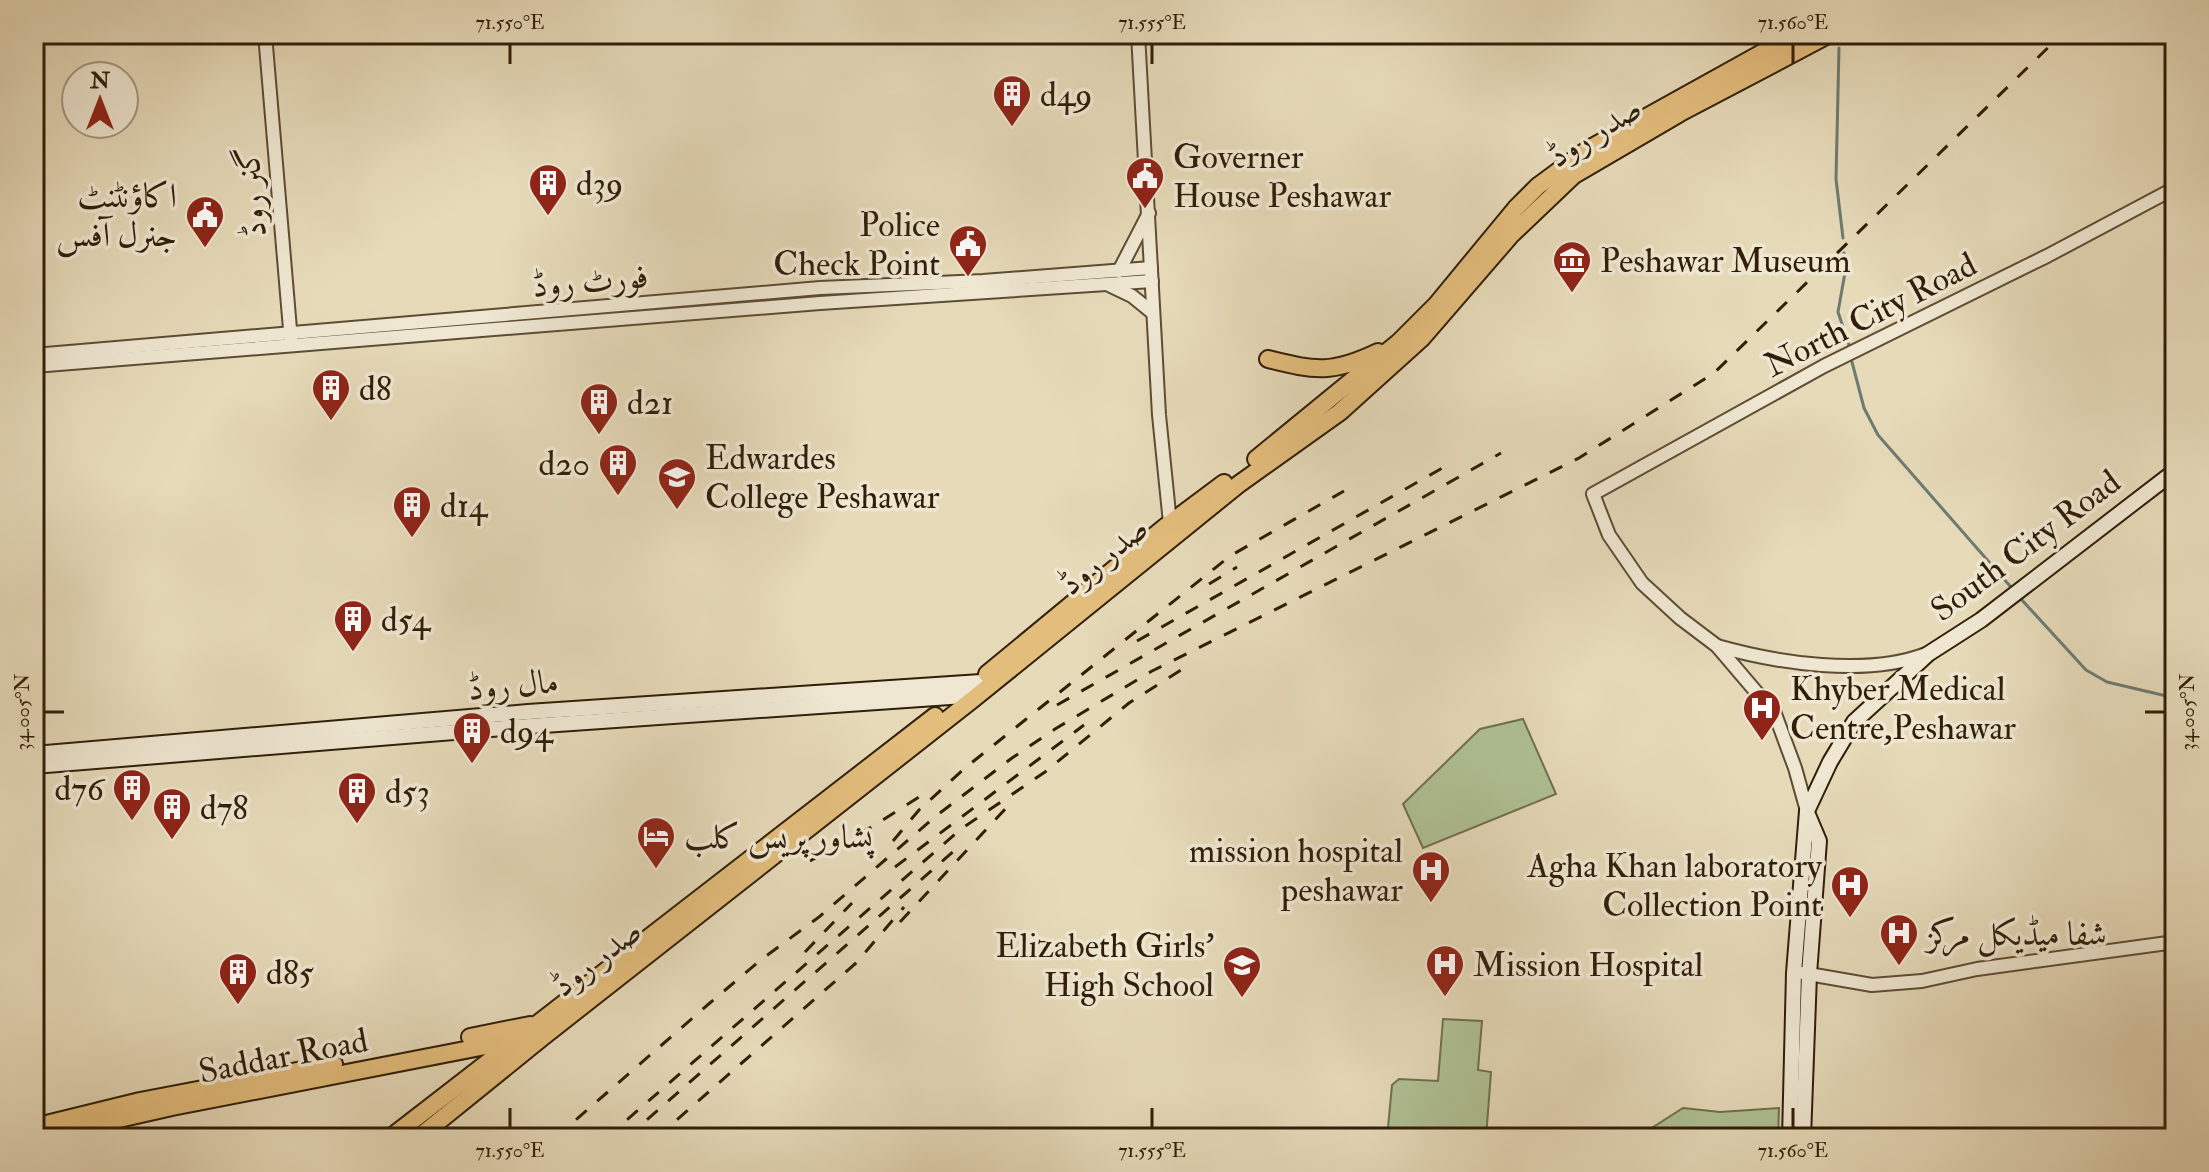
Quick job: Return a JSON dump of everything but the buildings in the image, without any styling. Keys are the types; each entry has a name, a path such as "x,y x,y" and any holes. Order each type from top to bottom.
{"main road":[{"name":"صدر روڈ","path":"539,1030 977,690 1170,523 1302,423 1399,342 1436,305 1516,208 1562,166 1796,34"},
{"name":"صدر روڈ","path":"418,1138 539,1030 958,698 996,681 1239,484 1340,412 1422,338 1511,235 1574,175 1680,113 1830,34"},
{"path":"1268,359 1302,367 1330,369 1360,360 1399,342"},
{"name":"South City Road","path":"1928,654 1981,620 2175,471"},
{"path":"1790,1138 1802,973 1819,841 1807,811 1830,762 1854,722 1928,654"},
{"name":"مال روڈ","path":"34,754 68,757 528,719 977,690"},
{"name":"مال روڈ","path":"528,719 958,698"},
{"name":"مال روڈ","path":"34,766 68,757"},
{"path":"1802,973 1803,1138"},
{"name":"Saddar Road","path":"35,1138 436,1049 515,1040 539,1030"},
{"name":"Saddar Road","path":"34,1127 140,1101 539,1030"},
{"path":"390,1138 515,1040"}],"street":[{"name":"گنر روڈ","path":"265,34 291,339"},
{"path":"1138,34 1159,415 1170,523"},
{"name":"North City Road","path":"1717,646 1642,583 1609,535 1593,494 1824,366 2034,263 2175,188"},
{"path":"1119,271 1150,212"},
{"name":"فورٹ روڈ","path":"34,366 820,288 1119,271 1152,275"},
{"name":"فورٹ روڈ","path":"34,355 504,330 820,303 1106,284 1152,275"},
{"path":"1106,284 1132,296 1153,313"},
{"path":"1717,646 1775,714 1807,811"},
{"name":"South City Road","path":"1717,646 1763,659 1811,664 1874,665 1908,661 1928,654"},
{"path":"1802,973 1872,985 1922,981 1977,969 2175,942"}],"green space":[{"path":"1523,719 1556,794 1423,848 1403,804 1480,729"},
{"path":"1443,1019 1482,1021 1478,1070 1491,1072 1486,1138 1387,1138 1392,1085 1399,1079 1438,1081"},
{"path":"1683,1108 1720,1112 1779,1108 1778,1138 1636,1138"}],"waterway":[{"path":"1839,48 1836,179 1843,238"},
{"path":"1844,253 1846,267 1838,312 1849,345"},
{"path":"1852,362 1864,408 1878,435 2010,586"},
{"path":"2021,599 2086,670 2107,682 2175,698"}],"railway":[{"path":"555,1138 711,1002 819,917 936,816 1055,729 1152,671 1579,458 1714,373 2062,34"},
{"path":"1057,705 1501,453"},
{"path":"1137,641 1446,466"},
{"path":"893,841 919,810 965,768 1230,556 1344,491"},
{"path":"1209,584 1237,567"},
{"path":"606,1138 961,829 1045,772 1129,703 1192,663"},
{"path":"895,867 1084,725"},
{"path":"810,861 930,790"},
{"path":"900,922 1009,805"},
{"path":"626,1138 963,843"},
{"path":"805,952 852,903"},
{"path":"656,1138 856,963 904,907"}],"place":[{"name":"d49","path":"1012,128"},
{"name":"Governer House Peshawar","path":"1145,210"},
{"name":"d39","path":"548,217"},
{"name":"اکاؤنٹنٹ جنرل آفس","path":"205,249"},
{"name":"Police Check Point","path":"968,278"},
{"name":"Peshawar Museum","path":"1572,294"},
{"name":"d8","path":"331,422"},
{"name":"d21","path":"599,436"},
{"name":"d20","path":"618,497"},
{"name":"Edwardes College Peshawar","path":"677,511"},
{"name":"d14","path":"412,539"},
{"name":"d54","path":"353,653"},
{"name":"Khyber Medical Centre,Peshawar","path":"1762,742"},
{"name":"d94","path":"472,765"},
{"name":"d76","path":"132,822"},
{"name":"d53","path":"357,825"},
{"name":"d78","path":"172,841"},
{"name":"پشاور پریس کلب","path":"656,870"},
{"name":"mission hospital peshawar","path":"1431,904"},
{"name":"Agha Khan laboratory Collection Point","path":"1850,919"},
{"name":"شفا میڈیکل مركز","path":"1899,967"},
{"name":"Mission Hospital","path":"1445,998"},
{"name":"Elizabeth Girls' High School","path":"1242,999"},
{"name":"d85","path":"238,1006"}]}
